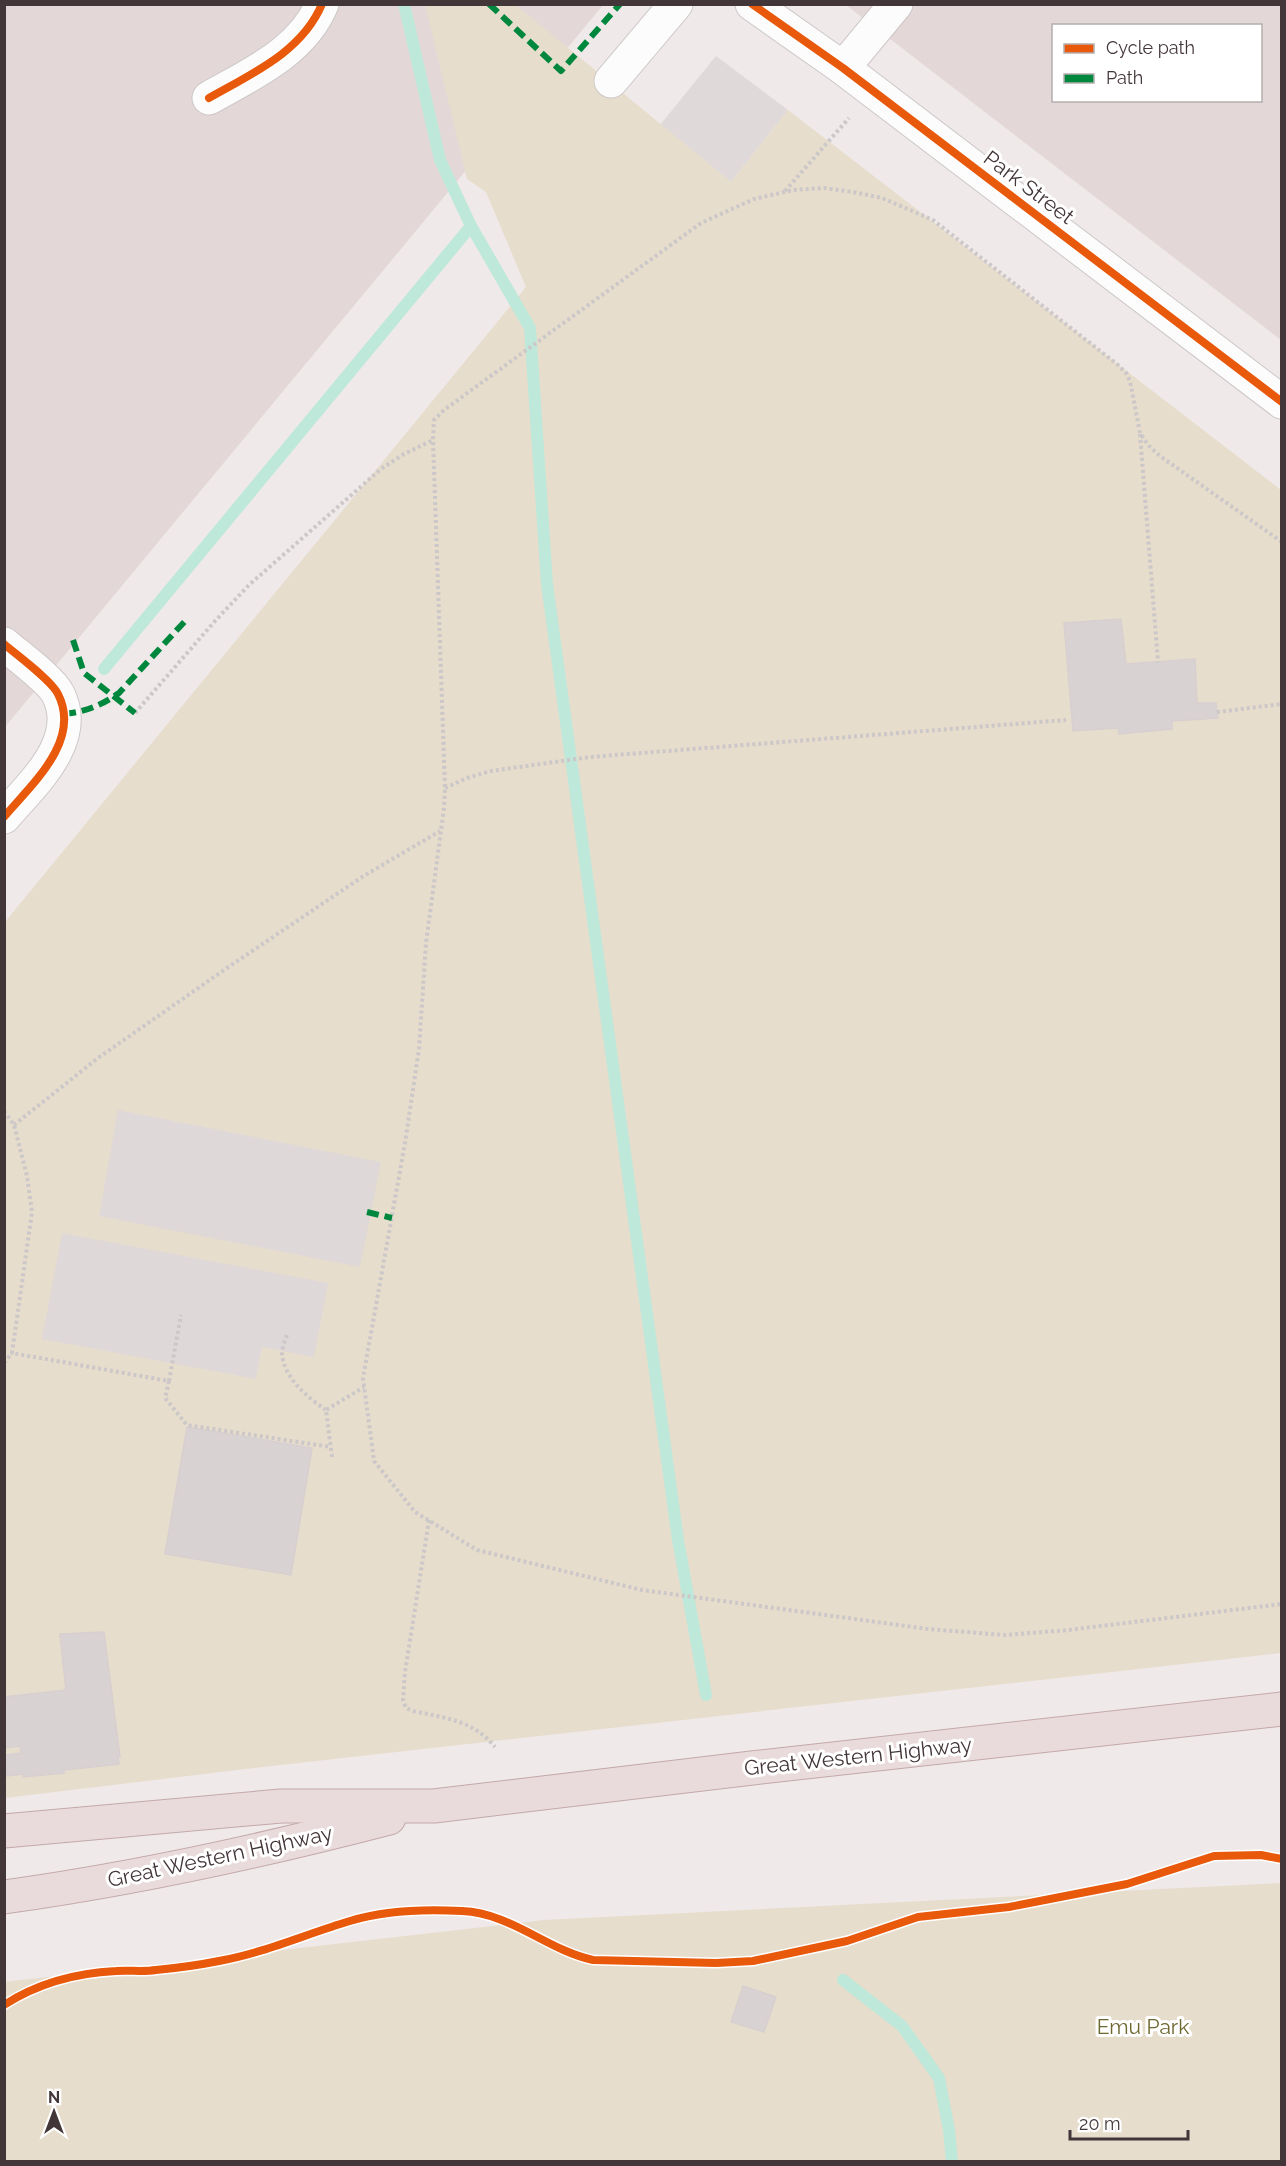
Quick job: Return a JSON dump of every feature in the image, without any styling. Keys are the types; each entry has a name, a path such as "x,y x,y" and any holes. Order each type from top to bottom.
{"highway":[{"name":"Great Western Highway","path":"4,1831 281,1806 434,1806 1281,1709"},
{"name":"Great Western Highway","path":"4,1897 73,1888 289,1844 434,1806"}],"street":[{"path":"208,98 270,63 292,46 310,27 322,4"},
{"path":"610,81 676,4"},
{"name":"Park Street","path":"752,4 843,68 1281,402"},
{"path":"843,68 896,4"},
{"path":"4,644 58,693 64,714 61,738 53,759 4,817"}],"path":[{"path":"784,192 855,111"},
{"path":"1158,662 1140,433 1135,402 1126,373 933,220 882,198 824,188 784,192 754,199 701,223 444,410 434,420 433,440 445,788 426,943 417,1060 405,1143 363,1378 364,1387 374,1461 415,1512 477,1550 642,1590 928,1629 1005,1635 1068,1630 1281,1604"},
{"path":"1140,433 1148,445 1160,456 1281,542"},
{"path":"135,713 214,621 249,585 381,469 404,454 433,440"},
{"path":"1217,712 1281,704"},
{"path":"445,788 491,771 590,757 1066,720"},
{"path":"14,1125 98,1058 227,968 362,877 441,831"},
{"path":"4,1111 14,1125 27,1176 32,1212 12,1353 4,1363"},
{"path":"181,1315 165,1398 187,1425 331,1447"},
{"path":"287,1335 282,1353 287,1369 301,1392 326,1410 332,1457"},
{"path":"12,1353 169,1381"},
{"path":"326,1410 364,1387"},
{"path":"429,1520 405,1672 403,1700 406,1708 412,1711 469,1725 486,1736 495,1748"}],"shaded area":[{"path":"5,5 603,5 5,727"},
{"path":"846,5 1281,5 1281,340"},
{"path":"716,56 788,110 731,182 660,125"},
{"path":"118,1110 381,1162 360,1267 99,1216"},
{"path":"62,1233 328,1283 314,1357 262,1347 256,1379 42,1339"}],"green space":[{"path":"425,5 516,5 731,182 788,110 1281,490 1281,1653 5,1798 5,922 526,287 486,192 467,179"},
{"name":"Emu Park","path":"1281,1883 1281,2161 5,2161 4,1982 544,1920"}],"building":[{"path":"1121,619 1126,664 1195,659 1197,703 1216,703 1218,718 1172,721 1172,729 1119,734 1118,728 1073,731 1064,623"},
{"path":"187,1427 312,1448 291,1575 165,1554"},
{"path":"104,1632 119,1764 64,1770 64,1773 23,1777 23,1774 7,1776 5,1755 21,1753 20,1746 4,1748 4,1697 66,1690 60,1634"},
{"path":"743,1986 776,1997 764,2032 731,2022"}],"waterway":[{"path":"404,4 440,160 471,226 530,328 547,584 678,1540 706,1695"},
{"path":"104,669 471,226"},
{"path":"843,1980 902,2026 939,2078 949,2130 952,2162"}],"marked path":[{"path":"489,4 561,71 620,4"},
{"path":"64,714 93,707 119,693 187,619"},
{"path":"73,640 84,673 135,713"},
{"path":"367,1212 392,1218"}],"cycle path":[{"path":"209,98 289,49 302,36 322,4"},
{"path":"752,4 843,68 1282,402"},
{"path":"4,644 42,675 54,688 64,711 59,745 50,761 4,817"},
{"path":"4,2005 44,1985 72,1977 101,1972 164,1969 236,1958 363,1917 391,1912 434,1910 480,1913 497,1918 560,1948 593,1960 716,1963 753,1961 847,1941 918,1917 1009,1907 1127,1884 1214,1856 1261,1855 1282,1859"}]}
